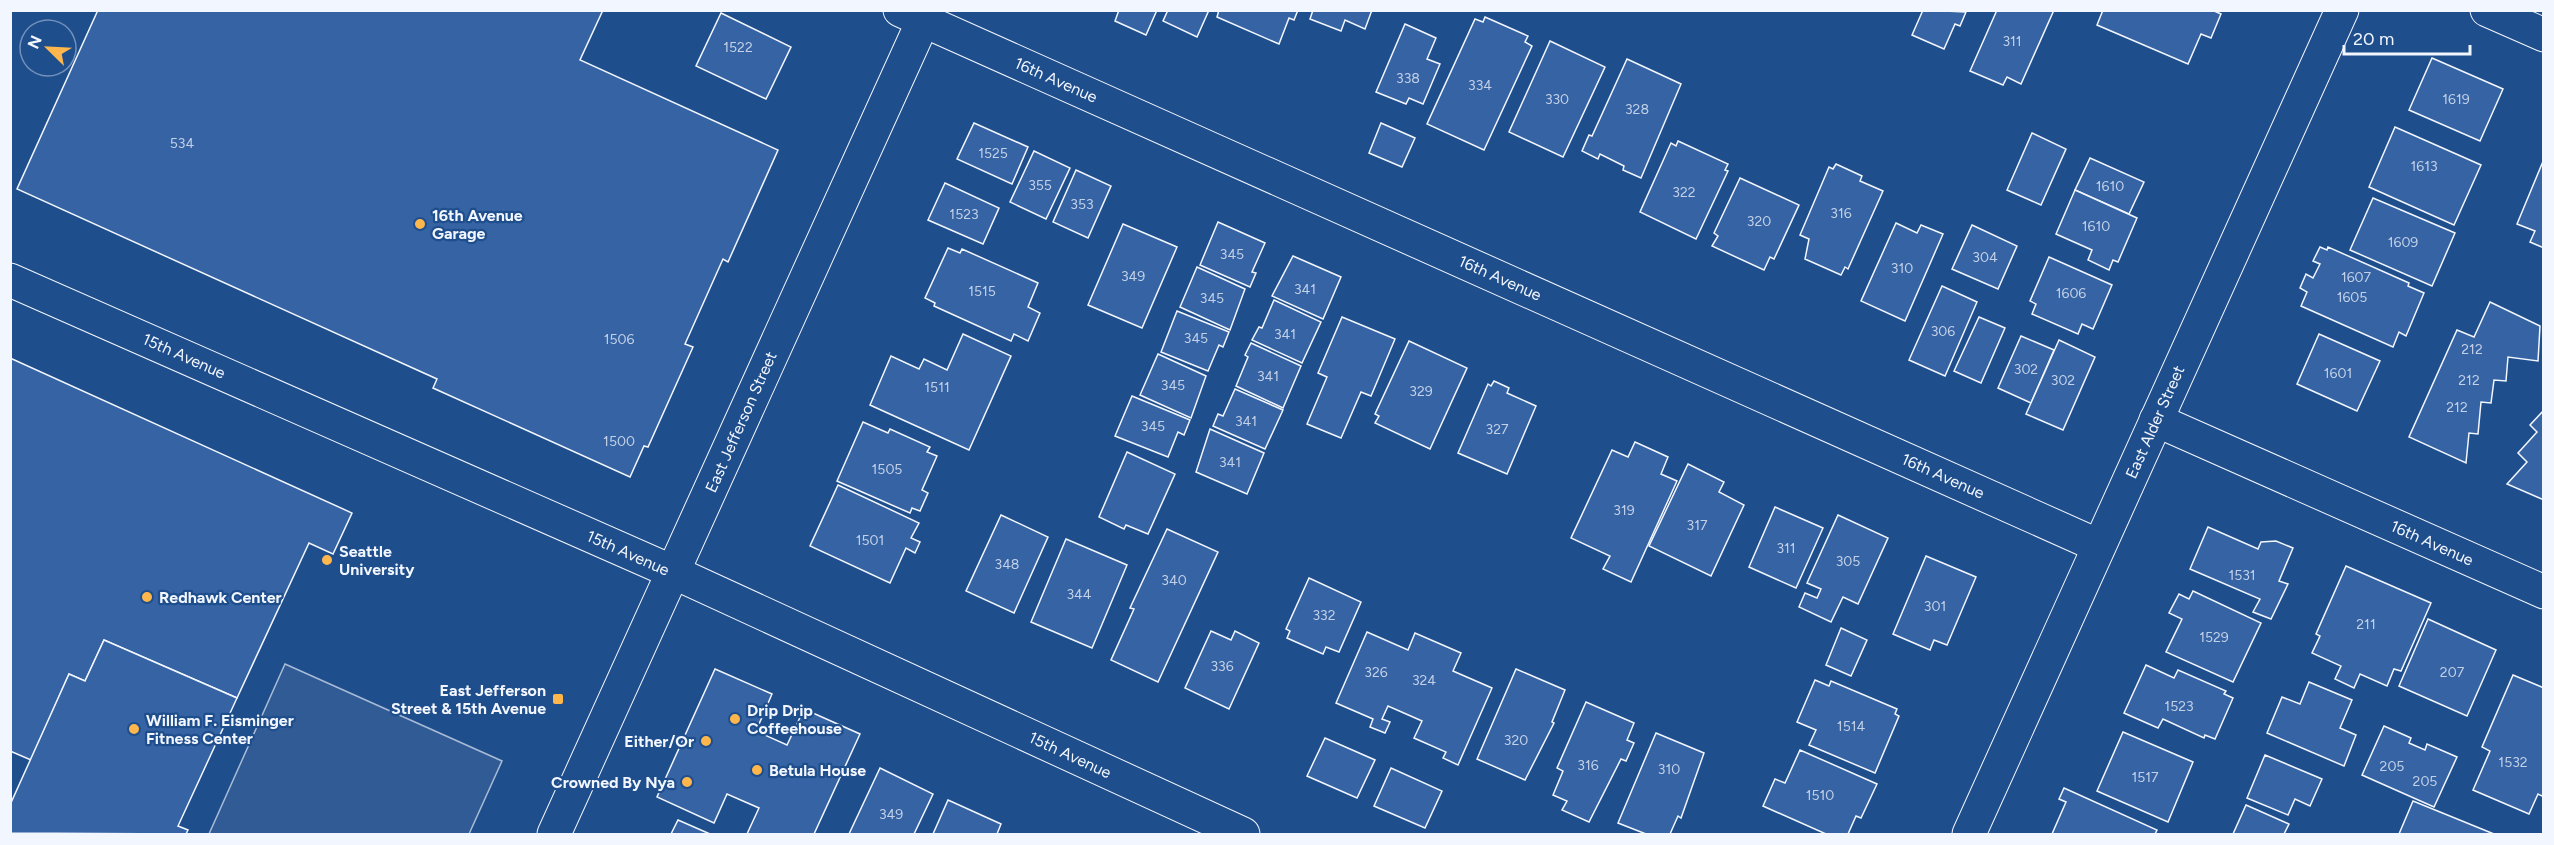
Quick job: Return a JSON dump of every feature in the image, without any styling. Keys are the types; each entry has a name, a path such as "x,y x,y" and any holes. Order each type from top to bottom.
{"street":[{"name":"East Alder Street","path":"1969,834 2342,10"},
{"path":"2487,10 2544,35"},
{"name":"16th Avenue","path":"917,14 2099,546"},
{"name":"East Jefferson Street","path":"554,834 673,572 917,14"},
{"name":"15th Avenue","path":"10,280 673,572 1242,834"},
{"name":"16th Avenue","path":"2156,420 2544,592"}],"shaded area":[{"path":"285,664 502,761 469,834 209,834"}],"building":[{"name":"16th Avenue Garage","path":"98,10 603,10 580,60 778,150 728,262 723,259 685,344 693,347 648,447 644,446 630,477 433,388 437,379 17,189 67,78 78,78 78,54"},
{"path":"1119,10 1157,10 1146,35 1115,21"},
{"path":"1168,10 1209,10 1197,37 1163,21"},
{"path":"1219,10 1298,10 1294,20 1289,18 1279,44 1217,17"},
{"path":"1313,10 1372,10 1365,29 1345,20 1341,31 1310,19"},
{"path":"1923,10 1966,12 1960,26 1955,24 1944,49 1912,35"},
{"path":"1997,10 2054,10 2021,84 2007,77 2003,85 1970,71"},
{"path":"2103,10 2212,10 2221,14 2211,38 2201,34 2188,64 2097,25"},
{"path":"721,13 791,47 766,99 696,66"},
{"path":"1485,17 1528,36 1525,42 1532,46 1484,150 1427,124 1475,19 1483,22"},
{"path":"1405,24 1436,38 1427,59 1440,64 1423,104 1409,98 1406,104 1376,92"},
{"path":"1550,41 1605,67 1563,157 1509,132"},
{"path":"2432,58 2503,89 2480,141 2409,110"},
{"path":"1627,59 1681,84 1641,178 1623,170 1624,166 1600,154 1598,159 1582,151 1589,135 1592,136"},
{"path":"974,123 1028,147 1012,184 957,159"},
{"path":"1381,123 1415,138 1402,167 1369,153"},
{"path":"2395,127 2481,165 2454,225 2369,187"},
{"path":"2032,133 2066,149 2041,205 2007,190"},
{"path":"1678,141 1728,164 1725,170 1728,171 1696,239 1640,212 1671,143 1676,146"},
{"path":"1034,151 1070,168 1046,219 1010,202"},
{"path":"2090,158 2144,182 2129,214 2075,190"},
{"path":"2544,159 2544,248 2530,242 2535,231 2517,224"},
{"path":"1836,164 1862,176 1860,181 1883,191 1848,269 1845,267 1841,275 1805,259 1809,239 1800,235 1829,167 1833,169"},
{"path":"1076,170 1111,186 1088,238 1053,222"},
{"path":"1740,178 1799,205 1774,259 1770,257 1764,270 1712,246 1718,236 1714,233"},
{"path":"945,183 999,208 983,244 928,220"},
{"path":"2075,190 2137,218 2118,262 2113,260 2109,270 2088,260 2092,250 2056,234"},
{"path":"2373,198 2455,233 2432,286 2350,250"},
{"path":"1218,222 1265,243 1252,272 1256,273 1250,287 1200,265"},
{"path":"1896,223 1917,233 1921,225 1943,234 1905,321 1861,301"},
{"path":"1123,224 1177,247 1142,328 1088,305"},
{"path":"1972,225 2017,246 1998,289 1952,269"},
{"path":"2320,247 2327,250 2328,247 2409,283 2408,286 2424,293 2406,336 2399,332 2393,347 2301,306 2307,292 2300,288 2306,274 2313,278 2320,264 2313,261"},
{"path":"948,248 960,253 962,249 1038,283 1028,307 1040,313 1028,341 1014,334 1011,341 934,306 935,303 925,298"},
{"path":"1293,256 1341,277 1323,319 1272,296"},
{"path":"2049,257 2112,285 2093,329 2082,324 2078,334 2032,314 2036,304 2030,301"},
{"path":"1197,267 1245,289 1230,330 1180,307"},
{"path":"1942,286 1977,302 1945,376 1909,360"},
{"path":"1274,300 1321,322 1302,363 1252,340 1259,327 1262,328"},
{"path":"2490,302 2540,326 2538,361 2508,357 2506,381 2494,380 2491,403 2481,402 2478,434 2469,433 2466,463 2409,437 2457,330 2474,337"},
{"path":"1177,311 1229,332 1223,347 1219,345 1208,371 1161,352"},
{"path":"1342,317 1395,339 1371,396 1361,392 1341,438 1307,424 1327,377 1318,373"},
{"path":"1979,317 2005,328 1981,383 1954,371"},
{"path":"963,334 1011,356 969,450 870,405 891,356 919,369 924,359 947,370"},
{"path":"2319,334 2380,361 2357,411 2297,384"},
{"path":"2021,336 2054,350 2031,403 1998,388"},
{"path":"2059,340 2095,357 2063,430 2026,414"},
{"path":"1409,341 1467,368 1430,449 1375,423 1379,416 1375,414"},
{"path":"1251,343 1301,366 1283,408 1236,386"},
{"path":"1158,354 1206,376 1191,418 1140,395"},
{"name":"Redhawk Center","path":"10,358 352,513 333,554 309,543 237,698 104,640 85,681 69,674 31,760 10,751"},
{"path":"1494,381 1509,388 1507,393 1536,406 1507,474 1458,453 1488,384 1491,386"},
{"path":"1235,389 1283,410 1265,449 1213,426 1218,414 1223,416"},
{"path":"1132,396 1190,420 1184,435 1178,432 1168,457 1115,436"},
{"path":"2544,410 2544,500 2507,484 2527,462 2518,453 2537,432 2530,425"},
{"path":"863,422 888,433 890,429 930,447 927,452 937,456 922,490 928,493 920,511 912,508 910,513 837,481"},
{"path":"1210,429 1264,453 1247,494 1196,472"},
{"path":"1635,442 1668,457 1661,474 1677,481 1631,582 1603,569 1610,556 1571,538 1612,450 1628,457"},
{"path":"1127,452 1175,474 1148,534 1126,525 1124,529 1099,517"},
{"path":"1688,464 1724,482 1719,492 1744,505 1711,576 1649,546"},
{"path":"838,485 919,523 911,538 920,542 915,553 906,548 890,583 810,546"},
{"path":"1775,507 1823,528 1796,588 1749,567"},
{"path":"1001,515 1048,537 1014,613 966,591"},
{"path":"1838,515 1888,538 1858,604 1843,597 1831,622 1799,607 1805,593 1817,598 1821,589 1807,583"},
{"path":"2208,527 2258,549 2261,542 2276,541 2293,548 2279,581 2288,584 2271,619 2253,612 2260,599 2190,569"},
{"path":"1167,529 1218,552 1158,682 1111,660 1134,609 1130,608"},
{"path":"1066,539 1127,565 1092,648 1031,622"},
{"path":"1926,556 1976,577 1947,645 1934,640 1930,650 1893,634"},
{"path":"2346,566 2431,603 2401,671 2394,669 2387,686 2360,674 2354,688 2335,679 2341,666 2312,653 2320,636 2316,634"},
{"path":"1309,578 1361,602 1339,652 1326,647 1323,654 1287,638 1290,631 1286,629"},
{"path":"2193,591 2261,623 2233,682 2166,652 2182,619 2169,613 2179,594 2189,599"},
{"path":"2428,619 2496,650 2467,716 2399,686"},
{"path":"1841,628 1867,640 1851,676 1826,665"},
{"path":"1211,631 1231,640 1235,631 1259,643 1229,709 1185,688"},
{"path":"1367,632 1408,650 1415,633 1461,653 1453,671 1492,688 1458,765 1443,758 1446,752 1414,738 1422,721 1388,706 1382,719 1390,722 1385,733 1370,727 1373,719 1336,703"},
{"name":"William F. Eisminger Fitness Center","path":"104,640 237,698 178,826 188,830 186,834 10,833 10,805 69,674 85,681"},
{"path":"2146,665 2174,678 2178,670 2226,691 2224,694 2233,698 2215,739 2205,735 2204,738 2163,719 2158,728 2124,713"},
{"name":"Betula House","path":"715,669 772,694 756,731 787,745 804,709 860,734 814,834 747,834 759,808 727,794 714,823 657,797"},
{"path":"1516,669 1565,690 1552,722 1554,723 1525,780 1477,759"},
{"path":"2513,675 2544,688 2544,792 2542,796 2538,794 2529,814 2473,790 2490,751 2482,747"},
{"path":"1815,680 1829,686 1831,681 1897,709 1895,714 1899,716 1875,773 1809,745 1816,730 1797,722"},
{"path":"2309,682 2352,700 2340,728 2356,735 2344,766 2267,733 2282,697 2300,704"},
{"path":"1586,702 1634,723 1627,740 1634,743 1626,761 1621,759 1589,822 1562,810 1567,801 1553,795 1563,771 1557,768"},
{"path":"2384,726 2411,738 2409,743 2425,750 2427,744 2457,757 2434,807 2362,775"},
{"path":"2123,732 2193,762 2168,822 2097,791"},
{"path":"1656,733 1704,753 1681,818 1678,816 1670,834 1646,834 1618,823"},
{"path":"1325,738 1375,760 1357,798 1307,776"},
{"path":"1800,750 1877,784 1861,818 1856,816 1848,834 1826,834 1763,806 1775,779 1785,783"},
{"path":"2265,755 2322,779 2310,806 2295,799 2288,815 2247,798"},
{"path":"880,768 933,794 914,834 849,834"},
{"path":"1391,768 1442,791 1425,828 1374,806"},
{"path":"2064,788 2157,830 2155,834 2052,834 2066,802 2059,799"},
{"path":"948,800 1001,824 997,834 933,834"},
{"path":"2413,801 2494,834 2399,834"},
{"path":"2246,805 2289,824 2284,834 2233,834"},
{"path":"678,820 710,834 671,834"}],"place":[{"name":"16th Avenue Garage","path":"420,224"},
{"name":"Seattle University","path":"327,560"},
{"name":"Redhawk Center","path":"147,597"},
{"name":"East Jefferson Street & 15th Avenue","path":"558,699"},
{"name":"Drip Drip Coffeehouse","path":"735,719"},
{"name":"William F. Eisminger Fitness Center","path":"134,729"},
{"name":"Either/Or","path":"706,741"},
{"name":"Betula House","path":"757,770"},
{"name":"Crowned By Nya","path":"687,782"}]}
